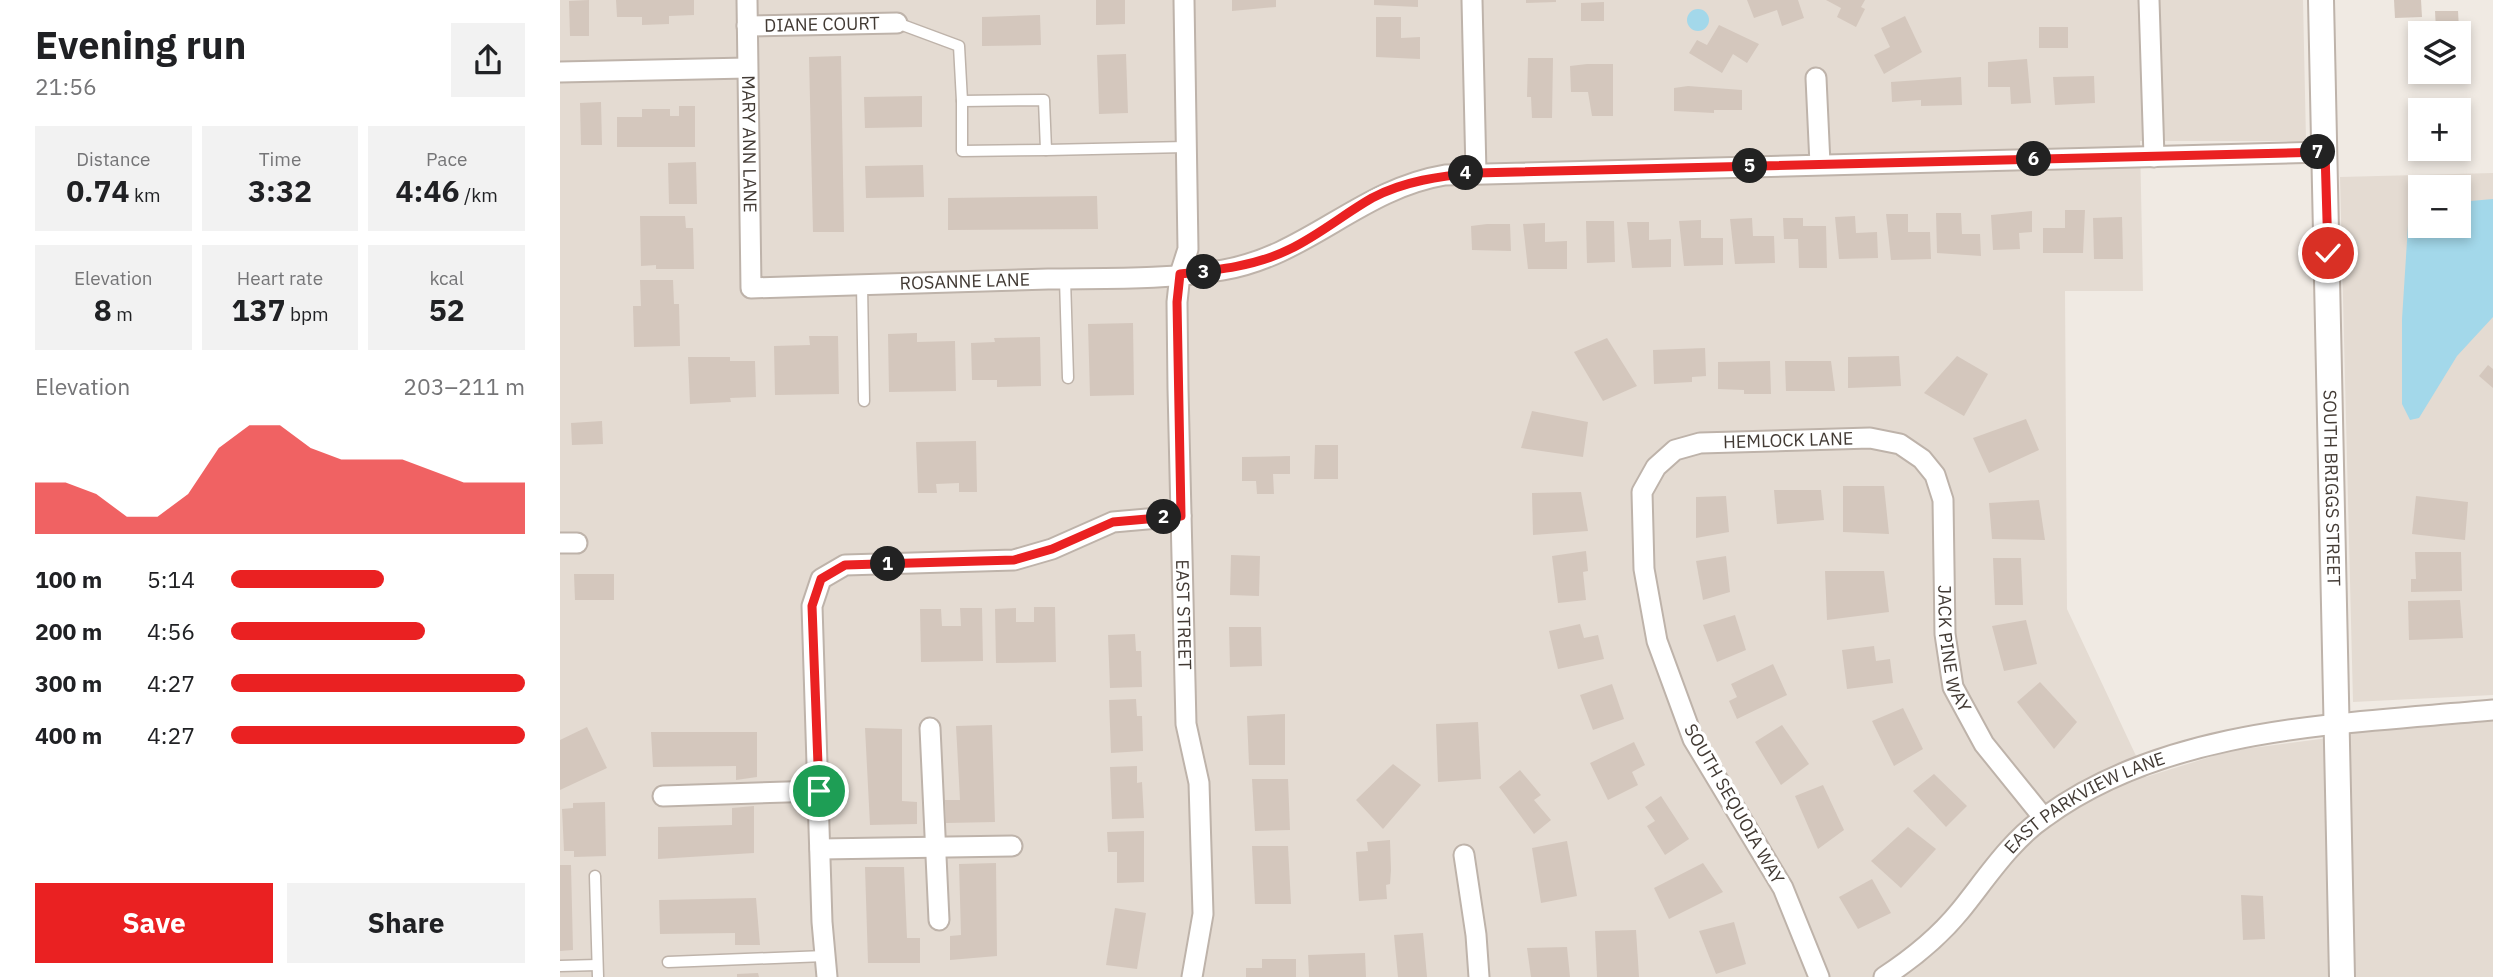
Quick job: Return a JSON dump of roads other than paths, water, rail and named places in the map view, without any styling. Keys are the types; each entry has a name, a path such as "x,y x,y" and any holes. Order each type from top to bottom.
{"street":[{"name":"MARY ANN LANE","path":"747,0 751,288"},
{"name":"EAST STREET","path":"1184,0 1188,249 1180,274 1177,302 1181,516 1186,724 1199,783 1203,914 1192,977"},
{"path":"1472,0 1476,173"},
{"path":"2149,0 2154,157"},
{"name":"SOUTH BRIGGS STREET","path":"2321,0 2342,977"},
{"name":"DIANE COURT","path":"747,26 897,23"},
{"path":"560,72 747,68"},
{"path":"1816,78 1820,164"},
{"name":"ROSANNE LANE","path":"751,288 1065,279 1223,270 1289,250 1369,200 1395,188 1424,179 1476,173 2325,152"},
{"name":"HEMLOCK LANE","path":"1656,467 1675,450 1700,443 1870,438 1900,444 1922,459"},
{"name":"JACK PINE WAY","path":"1922,459 1935,475 1943,500 1945,634 1953,687 1983,744 2043,817"},
{"name":"SOUTH SEQUOIA WAY","path":"1656,467 1642,492 1644,569 1657,641 1693,739 1783,888 1819,977"},
{"path":"827,977 812,606 821,579 845,565 1014,560 1052,549 1113,522 1181,516"},
{"name":"EAST PARKVIEW LANE","path":"1884,977 1917,955 1958,914 1994,866 2043,817 2095,786 2149,760 2241,739 2337,724 2493,710"},
{"path":"930,728 939,920"},
{"path":"663,796 819,791"},
{"path":"820,849 1012,846"},
{"path":"1464,855 1476,935 1479,977"}],"lane":[{"path":"897,23 959,46 962,151 1186,147"},
{"path":"962,101 1044,100 1046,150"},
{"path":"1065,279 1068,378"},
{"path":"862,285 864,401"},
{"path":"595,876 598,977"},
{"path":"668,962 825,956"},
{"path":"560,966 597,965"}],"water":[{"path":"1698,9 1706,12 1709,20 1706,28 1698,31 1690,28 1687,20 1690,12"},
{"path":"2493,199 2493,317 2457,356 2419,418 2410,420 2402,404 2402,319 2408,226 2408,238 2471,238 2471,201"}]}
